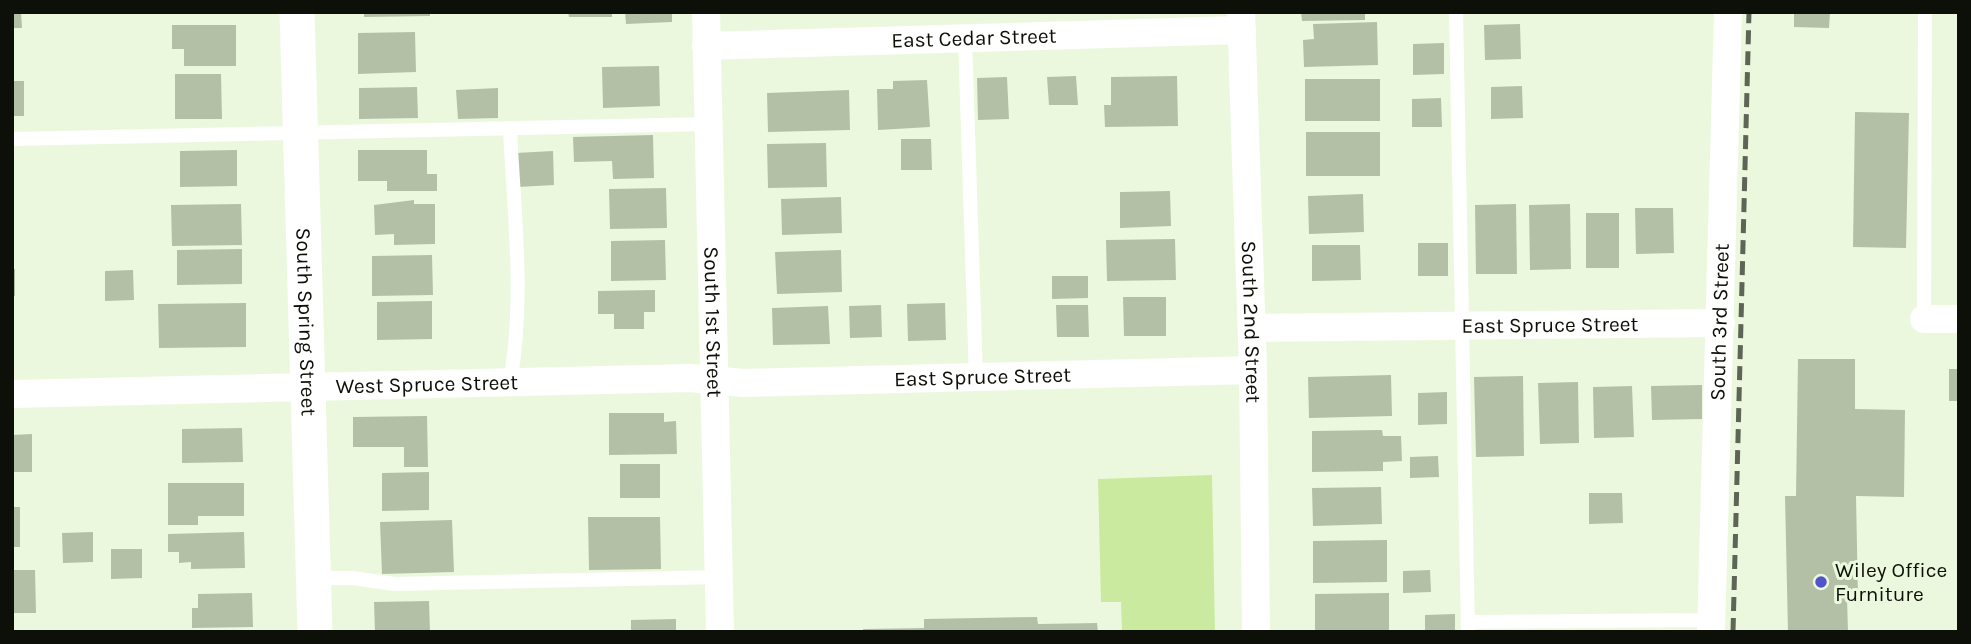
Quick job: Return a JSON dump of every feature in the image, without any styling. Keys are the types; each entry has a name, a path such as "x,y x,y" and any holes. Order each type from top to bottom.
{"street":[{"name":"South Spring Street","path":"297,12 315,632"},
{"name":"South 1st Street","path":"706,12 720,632"},
{"name":"South 3rd Street","path":"1711,626 1728,12"},
{"name":"East Cedar Street","path":"706,46 965,38 1241,21"},
{"name":"South 2nd Street","path":"1241,21 1252,328 1256,632"},
{"path":"1924,319 1959,319"},
{"name":"East Spruce Street","path":"1252,328 1721,323"},
{"name":"East Spruce Street","path":"714,378 743,383 1253,370"},
{"name":"West Spruce Street","path":"12,394 714,378"}],"lane":[{"path":"1456,12 1468,627 1711,626"},
{"path":"1924,319 1925,12"},
{"path":"965,38 976,378"},
{"path":"12,139 300,135 709,124"},
{"path":"510,130 517,283 516,351 510,382"},
{"path":"314,578 352,578 395,584 719,577"}],"green space":[{"path":"1212,475 1215,632 1122,632 1121,602 1101,602 1098,479"}],"building":[{"path":"12,12 21,12 22,28 12,28"},
{"path":"364,12 430,12 430,16 364,17"},
{"path":"568,12 612,12 612,17 569,17"},
{"path":"625,12 672,12 672,22 626,24"},
{"path":"1301,12 1365,12 1365,20 1302,21"},
{"path":"1794,12 1830,12 1829,28 1794,27"},
{"path":"1377,22 1378,65 1304,67 1303,40 1314,39 1313,24"},
{"path":"1520,24 1521,59 1485,60 1484,25"},
{"path":"172,25 236,25 236,66 184,66 184,49 172,49"},
{"path":"415,32 416,72 358,74 358,33"},
{"path":"1444,43 1444,74 1413,75 1413,44"},
{"path":"659,66 660,106 603,108 602,67"},
{"path":"175,74 221,74 222,119 175,119"},
{"path":"1076,76 1078,105 1049,105 1047,77"},
{"path":"1177,76 1178,126 1105,127 1104,105 1111,105 1111,77"},
{"path":"1007,77 1009,119 978,120 977,78"},
{"path":"1305,79 1380,79 1380,121 1305,121"},
{"path":"927,80 930,127 878,130 877,89 893,89 893,81"},
{"path":"12,81 24,81 24,116 12,116"},
{"path":"1522,86 1523,118 1491,119 1491,87"},
{"path":"417,87 418,118 359,119 359,88"},
{"path":"498,88 498,118 458,119 456,90"},
{"path":"849,90 850,130 768,132 767,93"},
{"path":"1441,98 1442,127 1412,127 1412,99"},
{"path":"1855,112 1909,113 1906,248 1853,247"},
{"path":"1306,132 1380,132 1380,176 1306,176"},
{"path":"653,135 654,178 613,179 612,161 574,162 573,137"},
{"path":"901,139 931,139 932,170 901,170"},
{"path":"826,143 827,187 768,188 767,144"},
{"path":"237,150 237,186 180,187 180,151"},
{"path":"358,150 427,150 427,174 437,174 437,191 387,191 387,181 358,181"},
{"path":"553,151 554,185 518,187 516,153"},
{"path":"666,188 667,228 610,229 609,189"},
{"path":"1170,191 1171,226 1120,228 1120,192"},
{"path":"1363,194 1364,232 1309,234 1308,196"},
{"path":"841,197 842,233 782,235 781,199"},
{"path":"414,200 414,204 435,204 435,244 394,245 394,234 375,235 374,205"},
{"path":"241,204 242,245 172,246 171,205"},
{"path":"1516,204 1517,274 1476,274 1475,205"},
{"path":"1570,204 1571,269 1530,270 1529,205"},
{"path":"1635,208 1673,208 1674,253 1636,254"},
{"path":"1586,213 1619,213 1619,268 1586,268"},
{"path":"1175,239 1176,280 1107,281 1106,240"},
{"path":"665,240 666,280 611,281 611,241"},
{"path":"1418,243 1448,243 1448,276 1418,276"},
{"path":"1312,245 1360,245 1361,280 1312,281"},
{"path":"242,249 242,284 177,285 177,250"},
{"path":"841,250 842,292 777,294 775,252"},
{"path":"432,255 433,295 372,296 372,256"},
{"path":"12,269 15,269 15,296 12,296"},
{"path":"133,270 134,300 105,301 105,271"},
{"path":"1052,276 1088,276 1088,298 1052,299"},
{"path":"655,290 655,312 644,312 644,329 614,329 614,314 598,314 598,291"},
{"path":"1123,297 1166,297 1166,336 1124,336"},
{"path":"432,301 432,339 377,340 377,302"},
{"path":"246,303 246,347 159,348 158,304"},
{"path":"945,303 946,340 908,341 907,304"},
{"path":"881,305 882,337 850,338 849,306"},
{"path":"1056,305 1088,305 1089,337 1057,337"},
{"path":"828,306 830,344 773,345 772,308"},
{"path":"1798,359 1855,359 1855,409 1905,410 1904,497 1856,496 1858,598 1847,598 1848,632 1788,632 1785,496 1796,496"},
{"path":"1949,369 1959,369 1959,401 1949,401"},
{"path":"1391,375 1392,416 1309,418 1308,377"},
{"path":"1523,376 1524,456 1476,457 1474,377"},
{"path":"1578,382 1579,443 1540,444 1538,383"},
{"path":"1702,385 1702,419 1652,420 1651,386"},
{"path":"1632,386 1634,437 1594,438 1593,387"},
{"path":"1447,392 1447,424 1418,425 1418,393"},
{"path":"609,413 664,413 664,422 676,421 677,454 609,455"},
{"path":"427,416 428,467 404,467 404,447 353,447 353,417"},
{"path":"242,428 243,462 182,463 182,429"},
{"path":"1382,430 1383,436 1401,436 1402,461 1383,462 1383,471 1312,472 1312,431"},
{"path":"32,434 32,472 12,472 12,435"},
{"path":"1438,456 1439,477 1410,478 1410,457"},
{"path":"620,464 660,464 660,498 620,498"},
{"path":"429,472 429,510 382,511 382,473"},
{"path":"168,483 244,483 244,516 198,516 198,525 168,525"},
{"path":"1381,487 1382,524 1313,526 1312,488"},
{"path":"1589,493 1622,493 1623,523 1589,524"},
{"path":"12,507 20,507 20,547 12,547"},
{"path":"588,517 660,517 661,569 589,570"},
{"path":"452,520 454,572 382,574 380,522"},
{"path":"93,532 93,562 63,563 62,533"},
{"path":"244,532 245,568 191,569 191,562 179,563 179,552 168,552 168,534"},
{"path":"1387,540 1387,582 1313,583 1313,541"},
{"path":"111,549 142,549 142,578 111,579"},
{"path":"12,570 35,570 36,613 12,613"},
{"path":"1430,570 1431,592 1403,593 1403,571"},
{"path":"252,593 253,627 192,628 192,608 198,608 198,594"},
{"path":"1389,593 1389,632 1315,632 1315,594"},
{"path":"429,601 430,632 375,632 374,602"},
{"path":"1455,614 1455,632 1425,632 1425,615"},
{"path":"1037,617 1038,624 1097,623 1098,632 863,632 863,629 924,628 924,619"},
{"path":"676,619 676,632 631,632 631,620"}],"railway":[{"path":"1733,632 1749,12"}],"place":[{"name":"Wiley Office Furniture","path":"1821,582"}]}
